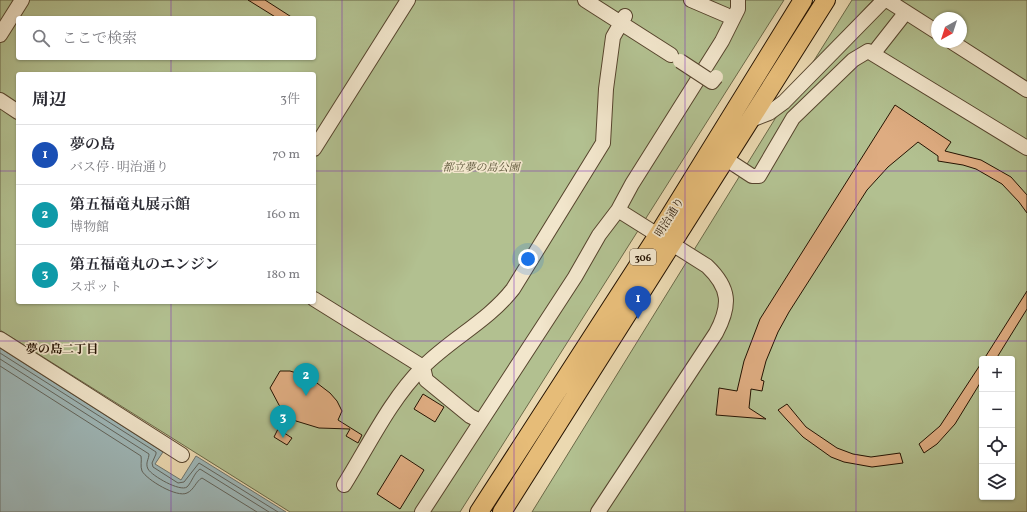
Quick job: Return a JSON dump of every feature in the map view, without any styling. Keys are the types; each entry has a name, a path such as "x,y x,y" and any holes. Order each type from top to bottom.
{"main road":[{"name":"明治通り","path":"502,512 665,239 803,0"},
{"name":"明治通り","path":"479,512 665,239 726,159 826,0"}],"street":[{"path":"0,35 22,0"},
{"path":"316,146 408,0"},
{"path":"584,0 623,20 675,58 712,82 716,78"},
{"path":"691,0 726,15"},
{"path":"422,512 571,283 599,235 618,210 632,184 722,41 738,9 738,0"},
{"path":"751,120 769,113 784,102 888,1 931,28"},
{"path":"873,54 906,12"},
{"path":"344,485 403,388 434,356 502,303 513,289 603,143 606,89 613,37 623,20"},
{"path":"961,48 1027,90"},
{"path":"726,159 752,176 759,176 793,118 853,60 868,51 1027,148"},
{"path":"0,100 16,111"},
{"path":"598,512 716,332 727,308 726,292 718,276 707,266 618,210"},
{"path":"316,299 423,367 426,380 470,416 480,421"},
{"path":"0,340 182,455"}],"green space":[{"name":"都立夢の島公園","path":"0,0 784,0 460,512 290,512 0,330"},
{"path":"852,0 873,0 808,70"},
{"path":"893,0 1027,0 1027,512 532,512 778,114"}],"water":[{"path":"0,348 163,452 155,464 181,480 196,456 286,512 0,512"}],"building":[{"path":"248,0 265,0 290,16 274,16"},
{"path":"895,105 951,142 945,151 981,160 1011,177 1027,195 1027,213 1002,184 976,169 963,165 938,161 938,156 918,142 888,167 867,190 789,312 778,332 766,361 761,380 764,381 762,391 751,389 749,408 766,419 716,415 719,388 737,391 744,361 760,319"},
{"path":"1027,291 1027,309 998,356 986,356"},
{"path":"979,367 979,385 955,424 937,444 924,453 919,444 940,426"},
{"path":"280,371 290,371 303,375 313,380 330,393 337,401 342,411 338,420 362,435 358,443 346,436 350,429 319,428 296,421 287,414 279,405 270,388"},
{"path":"423,394 444,407 435,422 414,409"},
{"path":"787,404 806,427 837,448 853,454 871,457 900,453 903,463 872,467 844,462 831,457 803,437 778,410"},
{"path":"278,429 292,438 287,445 274,437"},
{"path":"401,455 424,470 400,509 377,494"}],"place":[{"name":"夢の島","path":"638,319"},
{"name":"第五福竜丸展示館","path":"306,396"},
{"name":"第五福竜丸のエンジン","path":"283,438"}],"district":[{"name":"夢の島二丁目","path":"62,349"}]}
